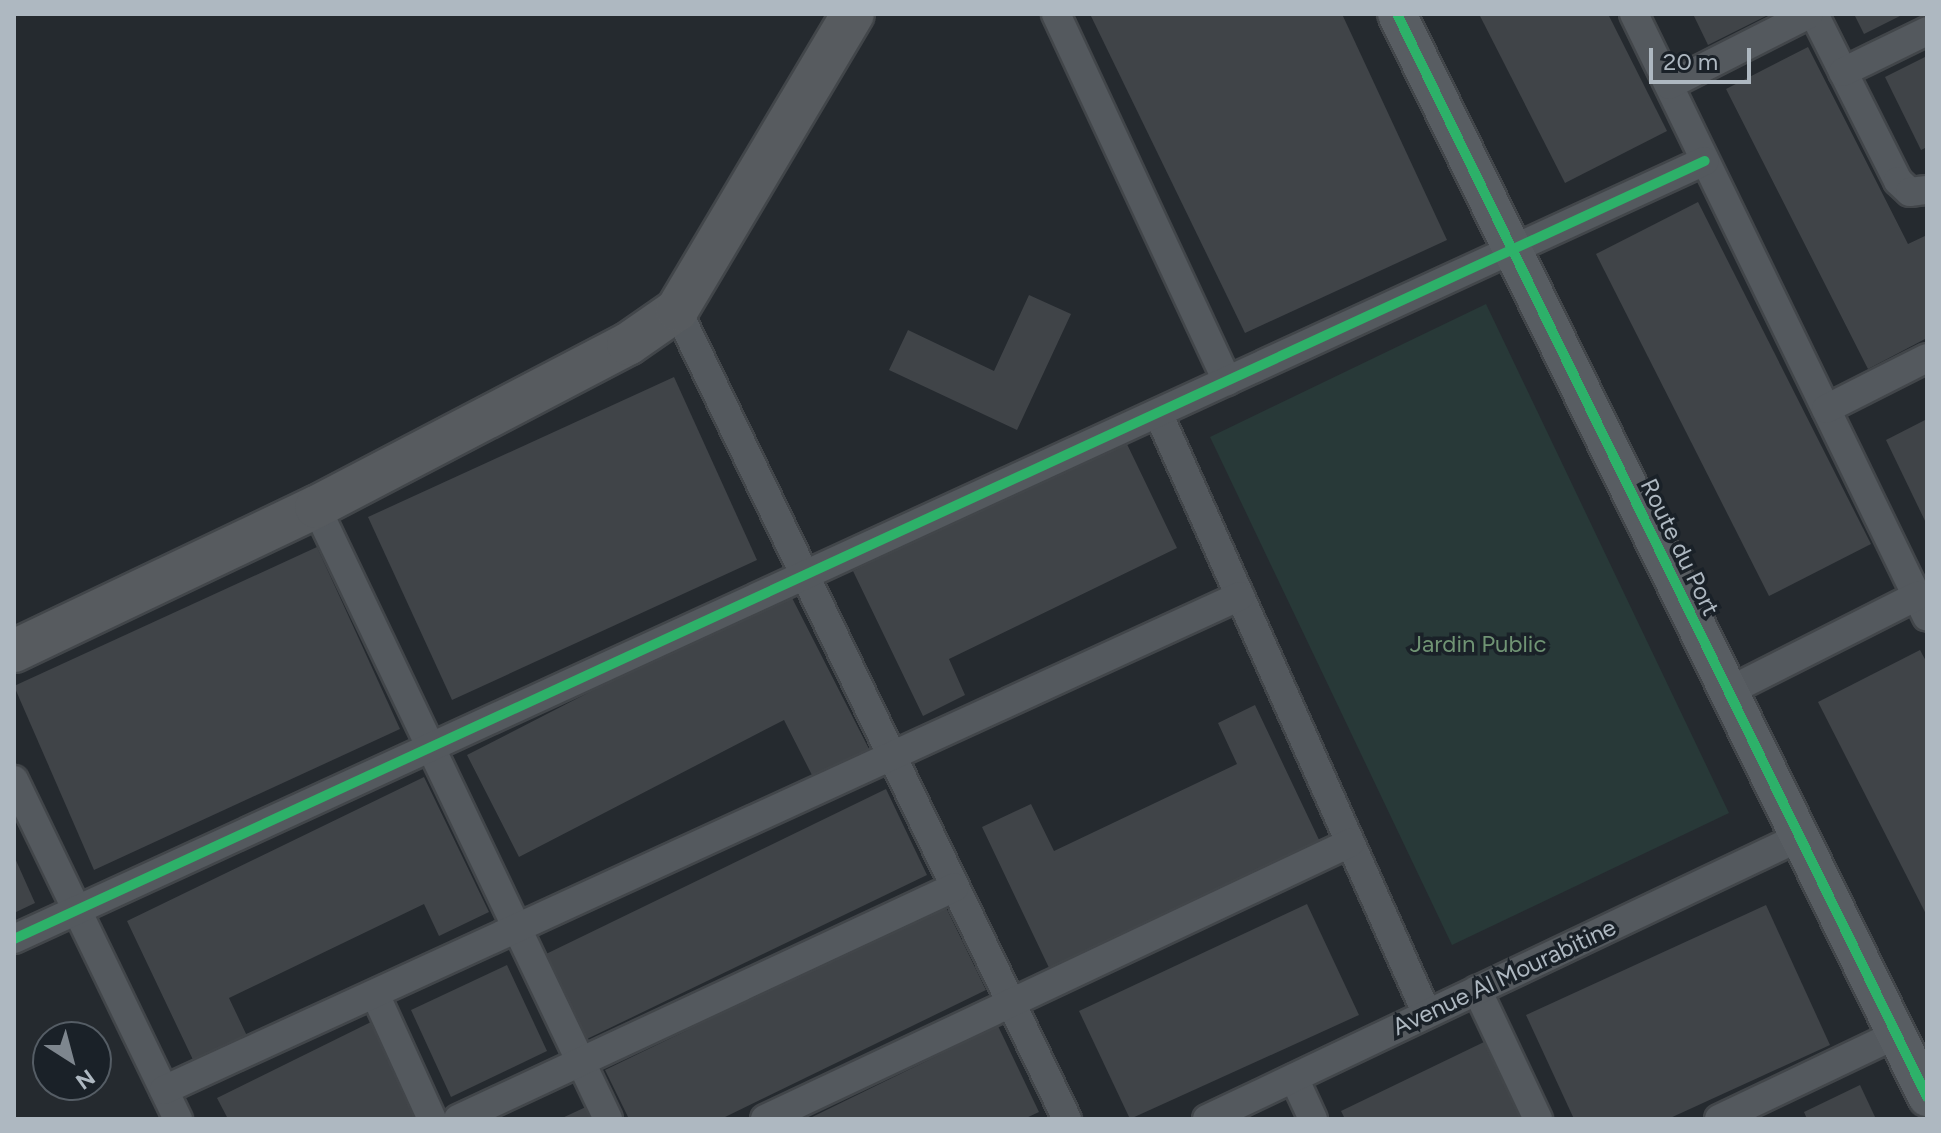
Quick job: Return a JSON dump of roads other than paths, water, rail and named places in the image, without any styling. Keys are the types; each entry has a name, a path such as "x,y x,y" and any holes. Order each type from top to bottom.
{"main road":[{"path":"14,651 316,507 628,344 677,310 853,14"}],"street":[{"path":"1056,14 1227,381"},
{"name":"Route du Port","path":"1397,14 1510,251 1802,836 1927,1097"},
{"path":"1634,14 1826,409 1915,563 1922,606 1729,691"},
{"path":"1669,85 1811,14 1898,181 1910,192 1927,190"},
{"path":"1843,72 1927,31"},
{"path":"14,939 1705,161"},
{"path":"677,310 1067,1119"},
{"path":"1826,409 1927,358"},
{"path":"1158,413 1427,1014"},
{"path":"316,507 608,1119"},
{"path":"164,1090 1240,596"},
{"path":"14,780 178,1119"},
{"name":"Avenue Al Mourabitine","path":"1207,1119 1802,836"},
{"path":"765,1119 1350,843"},
{"path":"458,1119 955,887"},
{"path":"1477,990 1538,1119"},
{"path":"375,994 432,1119"},
{"path":"1719,1119 1897,1034"},
{"path":"1294,1078 1313,1119"}],"park label":[{"name":"Jardin Public","path":"1478,644"}]}
